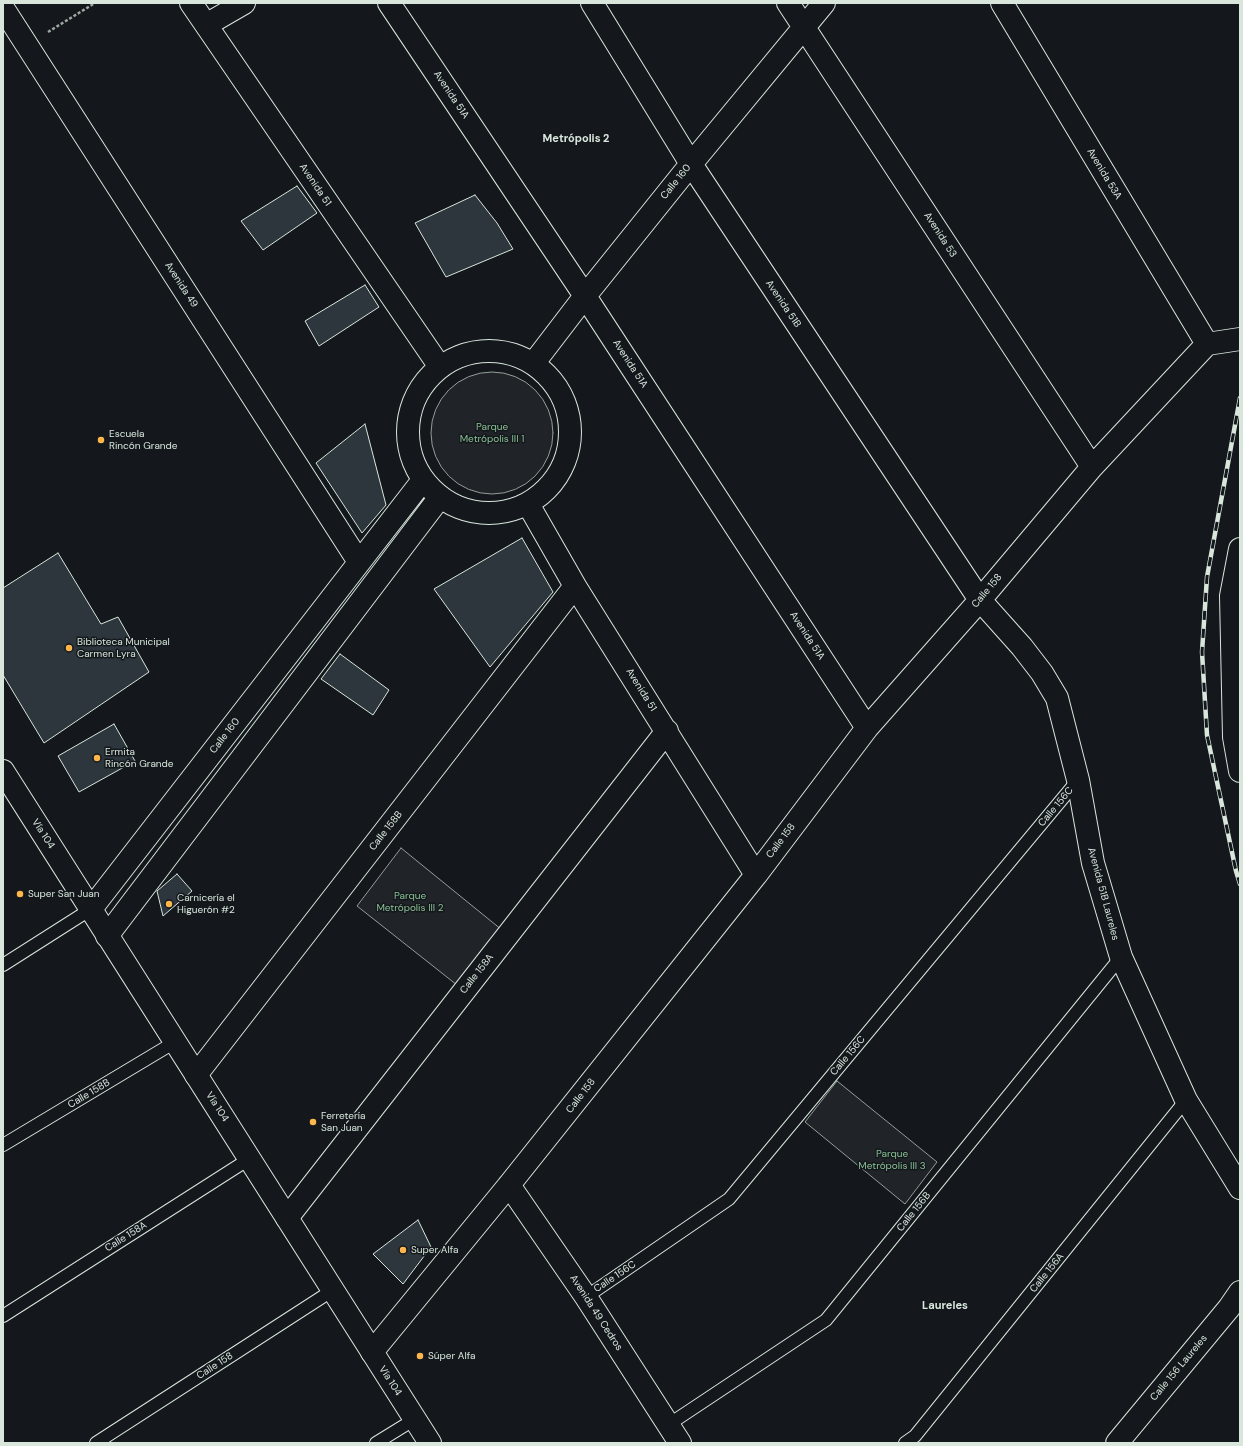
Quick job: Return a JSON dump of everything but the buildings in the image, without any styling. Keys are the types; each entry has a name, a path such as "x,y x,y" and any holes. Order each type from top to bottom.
{"street":[{"name":"Avenida 51","path":"191,3 440,368"},
{"path":"206,25 244,3"},
{"name":"Avenida 51A","path":"389,3 585,296 867,728"},
{"name":"Avenida 51B","path":"592,3 690,164 980,600"},
{"name":"Avenida 53","path":"788,3 1092,467"},
{"name":"Calle 160","path":"533,364 690,164 824,3"},
{"name":"Avenida 53A","path":"1002,3 1207,344"},
{"name":"Avenida 49","path":"3,8 359,562"},
{"path":"1207,344 1240,340"},
{"name":"Calle 158","path":"372,1352 509,1185 756,875 867,728 980,600 1092,467 1207,344"},
{"path":"485,351 510,354 533,364 551,380 564,400 570,424 570,440 569,448 561,470 547,490 528,504 506,512 483,513 460,508 440,497 423,480 413,462 408,441 408,420 414,400 425,382 440,368 462,356 485,351"},
{"name":"Calle 160","path":"91,909 423,480"},
{"path":"107,936 440,497"},
{"name":"Avenida 51","path":"528,504 575,586 756,875"},
{"path":"1240,548 1231,596 1234,737 1240,771"},
{"name":"Calle 158B","path":"196,1076 575,586"},
{"name":"Avenida 51B Laureles","path":"980,600 1022,647 1038,668 1057,698 1078,780 1093,863 1121,957 1186,1100 1240,1188"},
{"name":"Calle 158A","path":"287,1218 667,731"},
{"name":"Vía 104","path":"6,785 91,909 430,1443"},
{"name":"Avenida 49 Cedros","path":"509,1185 586,1297 680,1443"},
{"name":"Calle 156 Laureles","path":"1117,1443 1236,1308"}],"lane":[{"name":"Calle 156C","path":"586,1297 729,1199 1078,780"},
{"name":"Calle 160","path":"3,965 91,909"},
{"name":"Calle 156B","path":"668,1425 826,1320 1121,957"},
{"name":"Calle 158B","path":"3,1145 175,1042"},
{"name":"Calle 156A","path":"905,1443 915,1436 1186,1100"},
{"name":"Calle 158A","path":"3,1316 250,1159"},
{"name":"Calle 158","path":"96,1443 333,1290"},
{"path":"376,1443 415,1419"}],"path":[{"path":"27,45 95,3"}],"green space":[{"name":"Parque Metrópolis III 1","path":"492,372 515,376 526,382 535,390 543,399 549,410 553,433 549,456 543,467 535,476 526,484 515,490 492,494 469,490 458,484 449,476 441,467 435,456 431,433 435,410 441,399 449,390 458,382 469,376"},
{"name":"Parque Metrópolis III 2","path":"401,848 502,930 457,985 357,906"},
{"name":"Parque Metrópolis III 3","path":"837,1081 937,1162 905,1204 805,1122"}],"railway":[{"path":"1240,398 1207,577 1202,652 1207,735 1240,884"}],"place":[{"name":"Escuela Rincón Grande","path":"101,440"},
{"name":"Biblioteca Municipal Carmen Lyra","path":"69,648"},
{"name":"Ermita Rincón Grande","path":"97,758"},
{"name":"Super San Juan","path":"20,894"},
{"name":"Carnicería el Higuerón #2","path":"169,904"},
{"name":"Ferretería San Juan","path":"313,1122"},
{"name":"Super Alfa","path":"403,1250"},
{"name":"Súper Alfa","path":"420,1356"}],"district":[{"name":"Metrópolis 2","path":"576,139"},
{"name":"Laureles","path":"945,1306"}]}
